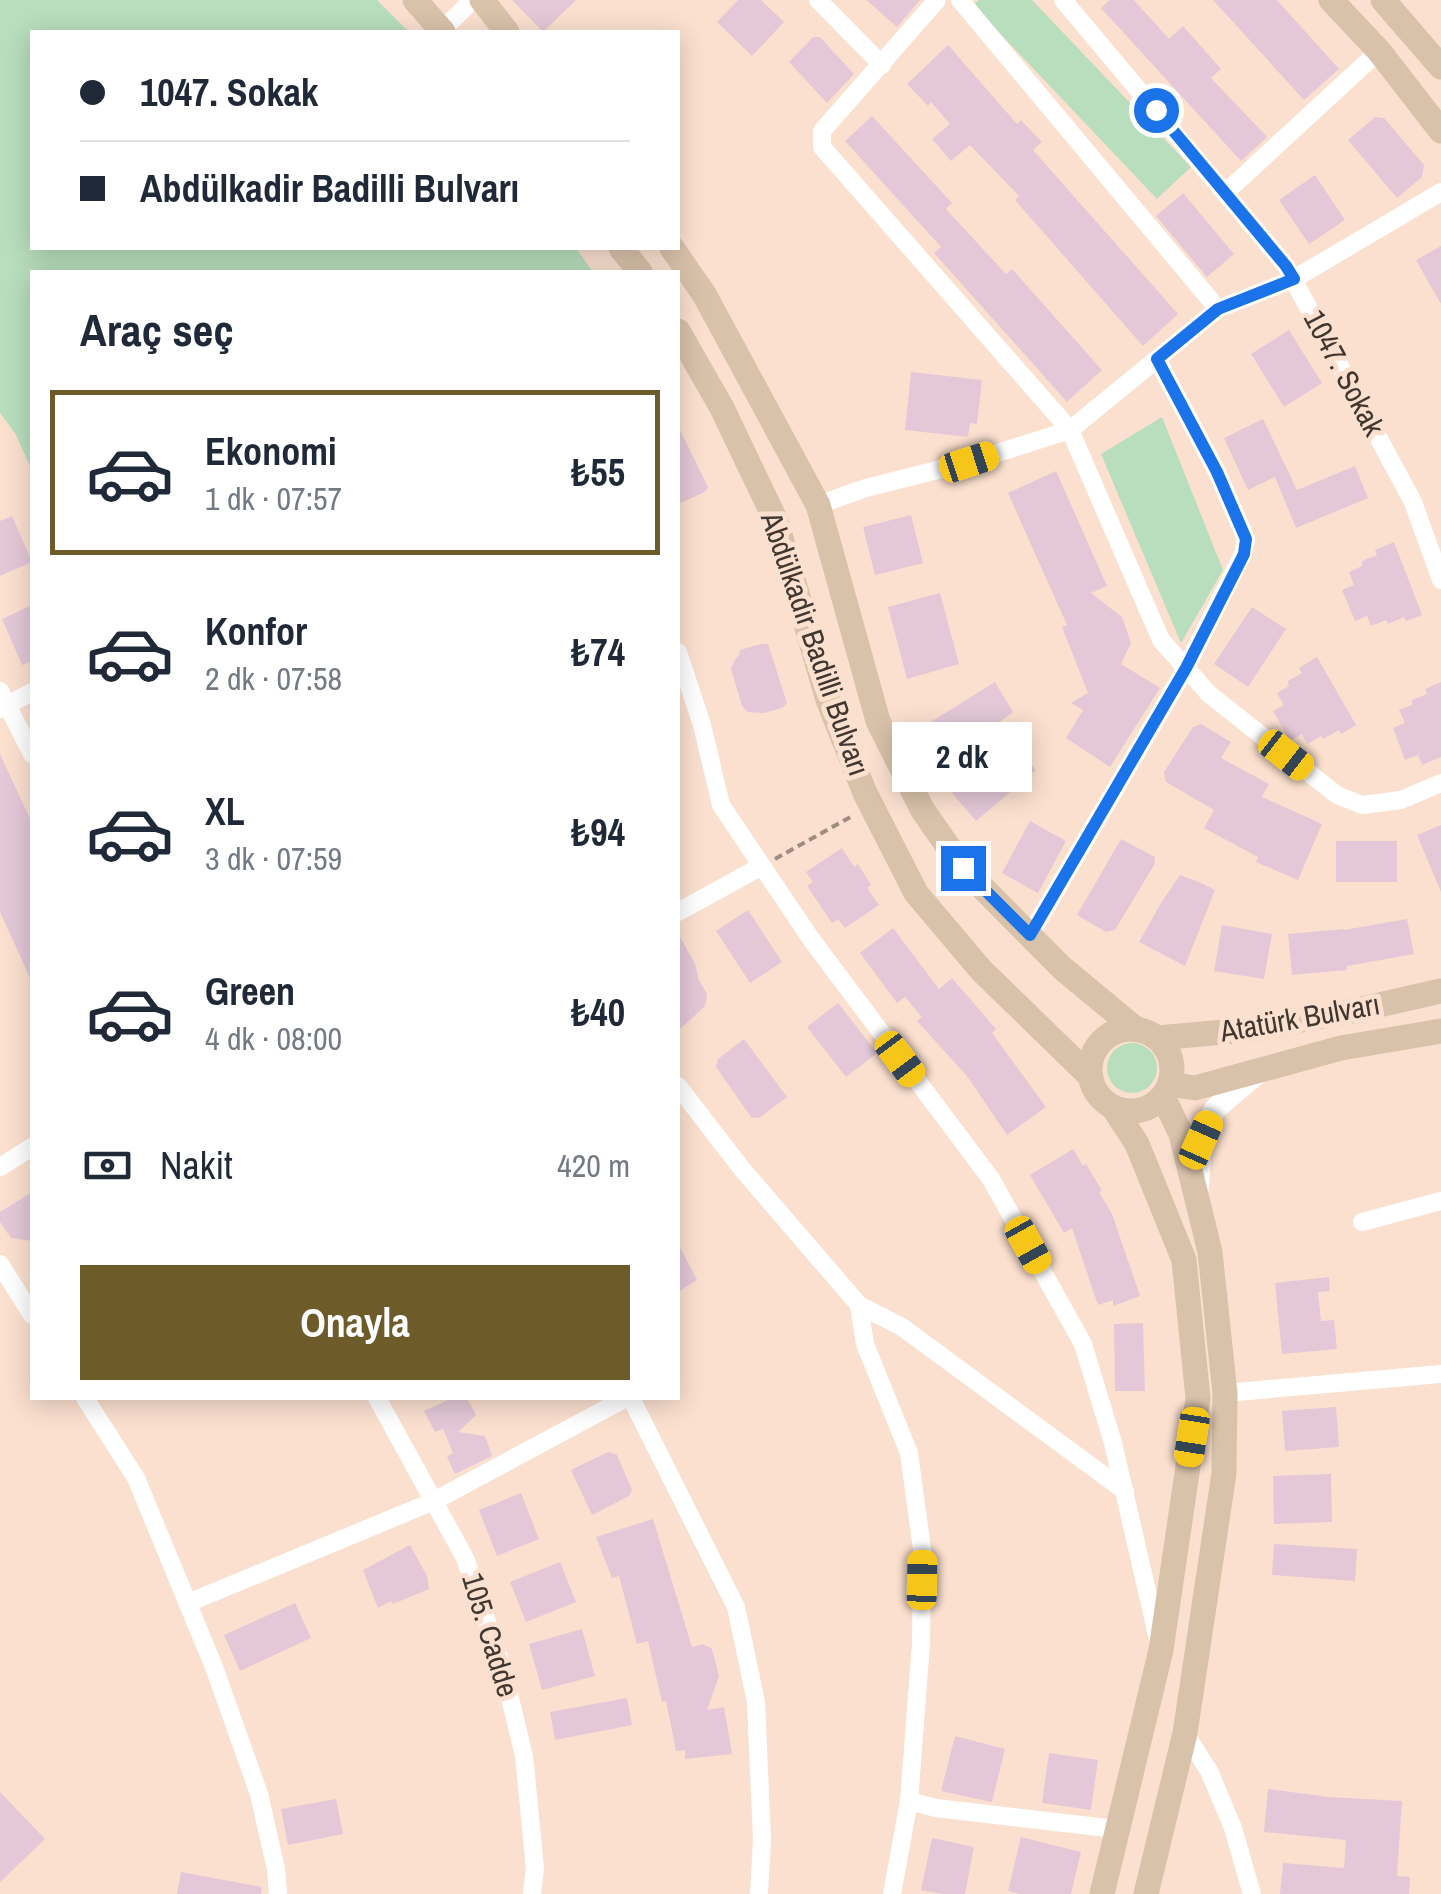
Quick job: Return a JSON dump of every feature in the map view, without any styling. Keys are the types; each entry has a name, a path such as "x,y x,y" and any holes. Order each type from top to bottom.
{"main road":[{"path":"415,0 440,30"},
{"path":"482,0 505,30"},
{"path":"1331,0 1379,51 1441,131"},
{"path":"1387,1 1441,68"},
{"name":"Abdülkadir Badilli Bulvarı","path":"673,250 704,294 818,506 878,721 922,809 963,868 1062,968 1147,1034"},
{"name":"Abdülkadir Badilli Bulvarı","path":"686,360 776,521 828,700 871,805 916,893 981,970 1091,1077"},
{"name":"Atatürk Bulvarı","path":"1147,1034 1247,1030 1441,991"},
{"path":"1102,1894 1160,1650 1198,1398 1184,1260 1137,1144 1113,1107 1095,1089 1091,1077 1091,1064 1102,1041 1124,1030 1147,1034 1164,1045 1172,1064 1166,1090 1210,1252 1224,1393 1224,1474 1184,1732 1146,1894"},
{"name":"Atatürk Bulvarı","path":"1166,1090 1195,1088 1341,1048 1441,1031"},
{"path":"1113,1107 1145,1109 1166,1090"}],"street":[{"path":"444,30 474,0"},
{"path":"818,0 882,65"},
{"path":"937,0 822,131 822,146 1070,430 1161,640 1209,694 1337,795 1362,806 1402,800 1441,783"},
{"path":"960,0 1218,309"},
{"name":"1047. Sokak","path":"1063,0 1286,266 1413,502 1441,580"},
{"path":"1225,193 1379,51"},
{"path":"818,506 866,488 969,462 1070,430 1218,309 1294,279 1441,192"},
{"path":"1030,935 1186,668 1244,554 1246,539 1217,472 1157,359"},
{"path":"680,658 702,725 721,804 810,938 990,1179 1083,1344 1113,1442 1160,1650"},
{"path":"30,693 2,702 30,751"},
{"path":"680,911 762,866"},
{"path":"1197,1200 1201,1140 1214,1109 1261,1070"},
{"path":"680,1089 742,1169 859,1305 902,1327 1124,1492"},
{"path":"0,1167 30,1148"},
{"path":"1362,1222 1441,1201"},
{"path":"0,1264 30,1312"},
{"path":"859,1305 866,1344 908,1453 922,1549 921,1644 909,1801 892,1894"},
{"path":"1224,1393 1441,1374"},
{"path":"85,1400 136,1478 214,1667 260,1794 278,1894"},
{"name":"105. Cadde","path":"378,1400 465,1558 503,1669 524,1756 535,1868 532,1894"},
{"path":"188,1604 434,1501 625,1400"},
{"path":"630,1400 736,1607 756,1702 762,1838 759,1894"},
{"path":"1184,1732 1209,1772 1234,1828 1252,1894"},
{"path":"909,1801 936,1808 1116,1829"}],"path":[{"path":"762,866 871,805"}],"green space":[{"path":"0,0 377,0 407,30 30,30 30,250 577,250 592,270 30,270 30,466 15,433 0,413"},
{"path":"979,0 1032,0 1191,167 1157,199 973,5"},
{"path":"1162,417 1223,570 1181,643 1101,454"},
{"path":"1122,1044 1142,1044 1156,1058 1156,1078 1142,1092 1122,1092 1108,1078 1108,1058"}],"building":[{"path":"512,0 576,0 545,30"},
{"path":"738,0 761,0 784,22 752,56 717,22"},
{"path":"866,0 920,0 897,27"},
{"path":"1110,0 1134,0 1169,39 1183,26 1221,69 1211,78 1267,137 1241,161 1101,8"},
{"path":"1213,0 1277,0 1339,69 1304,100"},
{"path":"813,37 820,37 854,74 827,103 789,62"},
{"path":"948,45 1017,124 1021,120 1042,142 1033,150 1178,314 1143,346 1015,200 1019,196 970,145 951,161 932,139 950,124 931,102 928,106 907,84"},
{"path":"872,116 952,203 946,209 1006,274 1012,269 1102,370 1067,402 934,253 941,247 845,141"},
{"path":"1375,117 1384,118 1424,165 1422,177 1397,198 1348,140"},
{"path":"1315,175 1345,220 1309,244 1279,200"},
{"path":"1183,193 1234,254 1207,277 1156,216"},
{"path":"1441,246 1441,304 1416,260"},
{"path":"1289,330 1322,383 1284,407 1251,354"},
{"path":"911,372 982,380 977,424 970,423 968,437 905,430"},
{"path":"1263,419 1297,490 1355,466 1368,498 1296,528 1275,477 1248,490 1224,438"},
{"path":"680,430 708,487 680,503"},
{"path":"1056,471 1107,586 1091,593 1122,617 1131,643 1121,664 1160,688 1110,767 1066,738 1083,710 1071,703 1088,693 1062,627 1067,625 1008,493"},
{"path":"911,515 923,563 875,575 863,527"},
{"path":"12,516 30,563 0,576 0,521"},
{"path":"1394,542 1422,615 1371,626 1367,616 1355,621 1342,590 1354,585 1349,572 1377,555 1375,550"},
{"path":"940,593 959,664 907,679 888,607"},
{"path":"30,606 30,662 22,665 2,619"},
{"path":"1252,607 1286,629 1248,687 1214,664"},
{"path":"768,644 787,703 764,713 748,712 742,706 731,669 740,650"},
{"path":"1317,657 1356,725 1307,744 1302,734 1290,741 1273,711 1284,705 1277,693 1302,673 1299,668"},
{"path":"995,682 1013,712 997,724 1000,727 946,757 926,725"},
{"path":"1441,682 1441,757 1422,765 1418,755 1405,760 1393,728 1405,723 1399,710 1427,694 1425,689"},
{"path":"1201,724 1231,742 1221,758 1269,784 1262,797 1322,824 1298,880 1256,862 1258,857 1204,828 1214,810 1166,782 1164,772 1193,727"},
{"path":"1012,742 1036,770 976,821 952,793"},
{"path":"0,754 30,819 30,978 0,912"},
{"path":"1030,821 1066,841 1038,893 1002,873"},
{"path":"1441,825 1441,892 1417,835"},
{"path":"1121,839 1155,857 1154,865 1115,930 1106,932 1077,915"},
{"path":"1336,841 1397,841 1397,882 1336,882"},
{"path":"842,848 854,867 858,864 879,905 845,928 838,919 832,923 807,886 813,882 806,872"},
{"path":"1180,875 1215,890 1185,966 1139,942"},
{"path":"748,910 782,962 750,983 716,931"},
{"path":"1407,919 1414,954 1347,966 1347,970 1292,975 1288,934 1344,930"},
{"path":"1222,925 1272,934 1264,979 1214,971"},
{"path":"893,928 939,989 952,978 996,1029 992,1033 1046,1107 1007,1135 967,1076 917,1021 922,1017 905,997 897,1003 860,953"},
{"path":"680,937 707,994 705,1006 680,1029"},
{"path":"838,1003 877,1053 846,1077 807,1027"},
{"path":"744,1039 787,1097 759,1118 751,1117 716,1067 718,1059"},
{"path":"1073,1149 1102,1191 1099,1192 1112,1214 1140,1296 1113,1306 1113,1300 1098,1305 1072,1228 1064,1233 1030,1175"},
{"path":"30,1193 30,1241 11,1238 0,1222 0,1212"},
{"path":"680,1247 697,1280 680,1291"},
{"path":"1329,1277 1330,1291 1318,1292 1321,1321 1334,1320 1337,1349 1282,1354 1275,1283"},
{"path":"1143,1323 1145,1391 1115,1391 1114,1324"},
{"path":"448,1400 468,1400 476,1415 458,1432 485,1436 492,1456 455,1474 447,1457 453,1453 443,1429 435,1432 424,1411"},
{"path":"1336,1407 1339,1447 1285,1451 1282,1411"},
{"path":"608,1452 617,1455 632,1490 629,1496 592,1515 571,1470"},
{"path":"1331,1474 1332,1522 1274,1524 1273,1476"},
{"path":"521,1493 539,1539 497,1556 479,1510"},
{"path":"653,1519 692,1647 703,1644 712,1649 719,1676 707,1710 724,1707 732,1754 685,1759 685,1750 676,1751 648,1641 637,1644 619,1576 612,1578 596,1537"},
{"path":"1274,1544 1357,1549 1355,1581 1272,1575"},
{"path":"410,1545 427,1576 429,1589 378,1608 363,1570"},
{"path":"560,1562 576,1602 526,1622 510,1582"},
{"path":"295,1603 311,1638 240,1671 224,1635"},
{"path":"582,1629 595,1676 542,1690 529,1644"},
{"path":"627,1698 632,1725 555,1740 550,1712"},
{"path":"955,1736 1005,1749 992,1802 941,1791"},
{"path":"1049,1753 1098,1760 1091,1810 1042,1803"},
{"path":"1268,1789 1402,1801 1397,1876 1410,1877 1409,1894 1280,1894 1283,1863 1344,1868 1346,1840 1264,1832"},
{"path":"0,1792 45,1839 0,1882"},
{"path":"336,1799 343,1834 288,1845 281,1809"},
{"path":"1021,1837 1081,1852 1071,1894 1008,1891"},
{"path":"932,1838 974,1847 965,1894 921,1890"},
{"path":"181,1872 262,1887 261,1894 177,1894"}],"route":[{"path":"963,868 1030,935 1186,668 1244,554 1246,539 1217,472 1157,359 1218,309 1294,279 1156,110"}]}
